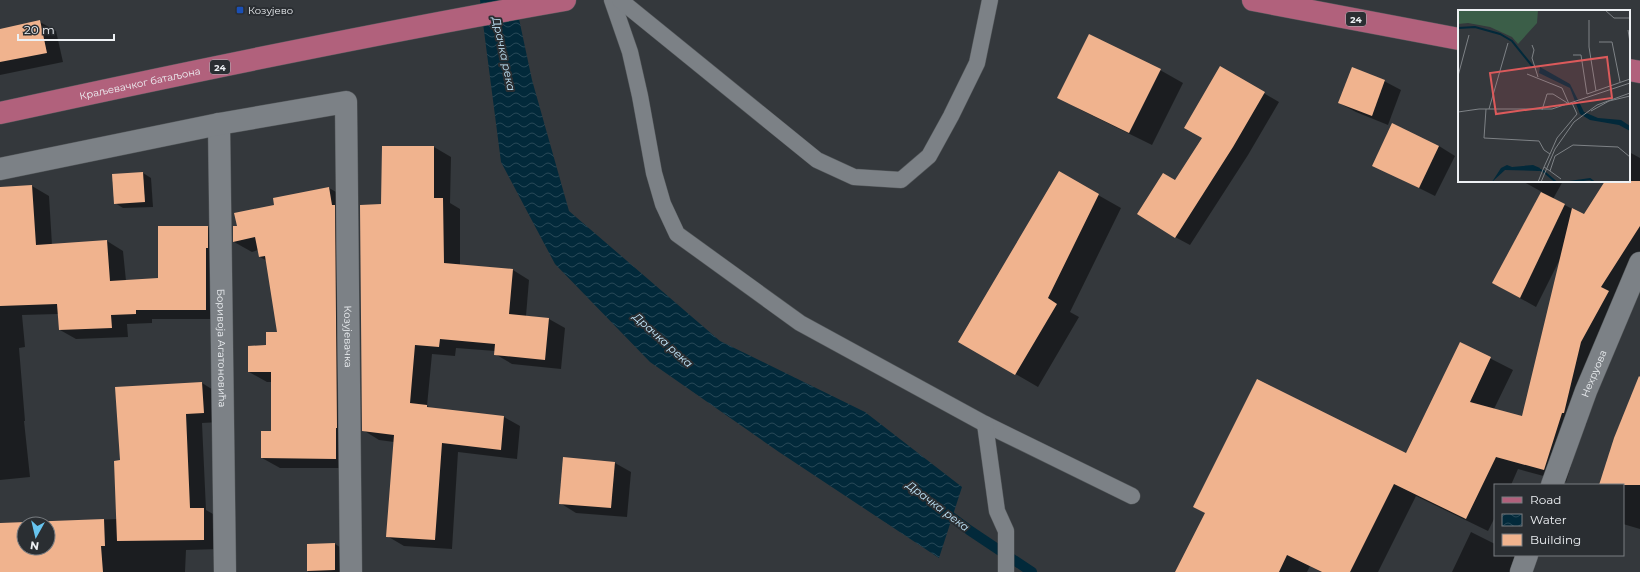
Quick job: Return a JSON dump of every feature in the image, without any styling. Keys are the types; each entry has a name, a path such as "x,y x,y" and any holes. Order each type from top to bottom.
{"main road":[{"name":"Краљевачког батаљона","path":"0,113 132,84 421,26 564,0"},
{"name":"24","path":"1252,0 1458,39"},
{"path":"1630,70 1640,72"}],"street":[{"name":"Козујевачка","path":"219,124 346,102 352,572"},
{"path":"0,169 219,124"},
{"name":"Боривоја Агатоновића","path":"219,124 225,572"},
{"name":"Нехруова","path":"1552,484 1586,391 1640,263"},
{"path":"1521,572 1527,556"}],"lane":[{"path":"612,0 630,52 639,88 654,173 662,204 677,234 800,323 985,424 1132,496"},
{"path":"620,0 817,160 854,177 900,180 929,156 951,116 977,63 990,0"},
{"path":"985,424 997,511 1006,531 1006,572"}],"water":[{"path":"480,0 515,0 532,80 569,211 720,341 865,412 962,487 939,558 779,452 650,362 555,264 501,162"}],"building":[{"path":"40,20 47,53 0,62 0,29"},
{"path":"1089,34 1161,69 1129,133 1057,98"},
{"path":"1220,66 1265,92 1233,147 1175,238 1137,214 1163,173 1175,180 1202,138 1184,128"},
{"path":"1352,67 1385,80 1372,116 1338,103"},
{"path":"1392,123 1439,146 1419,188 1372,166"},
{"path":"382,146 434,146 434,198 443,198 444,263 513,269 509,314 549,318 545,360 494,355 495,344 440,339 439,347 415,345 410,403 427,405 427,407 504,416 501,450 442,443 435,540 386,537 394,435 362,431 360,205 381,204"},
{"path":"1059,171 1099,194 1048,298 1057,304 1015,375 958,342"},
{"path":"143,172 145,202 114,204 112,174"},
{"path":"1640,181 1640,226 1601,287 1609,291 1581,342 1564,413 1562,413 1544,470 1496,457 1466,519 1394,484 1350,572 1322,572 1287,555 1279,572 1175,572 1205,513 1193,507 1257,379 1406,453 1460,342 1491,357 1470,402 1522,416 1572,208 1584,214 1604,182"},
{"path":"32,185 36,245 107,240 110,281 158,278 158,226 208,226 208,248 206,248 206,310 136,310 136,314 111,315 112,328 59,330 57,304 0,306 0,187"},
{"path":"329,187 332,205 335,205 336,459 261,458 261,431 271,431 271,372 248,372 248,346 266,345 266,332 277,332 265,256 259,257 255,237 233,242 233,226 237,226 234,213 274,205 273,198"},
{"path":"1541,192 1565,204 1520,298 1492,283"},
{"path":"1639,376 1640,485 1599,484 1614,438"},
{"path":"202,382 204,413 186,414 190,508 204,508 204,540 117,541 114,461 120,460 115,387"},
{"path":"563,457 615,462 611,508 559,504"},
{"path":"104,519 105,546 101,546 103,572 0,572 0,523 16,522 16,556 56,556 56,521"},
{"path":"335,543 335,570 307,571 307,544"}],"waterway":[{"name":"Драчка река","path":"942,510 1032,572"}],"place":[{"name":"Козујево","path":"240,10"}]}
